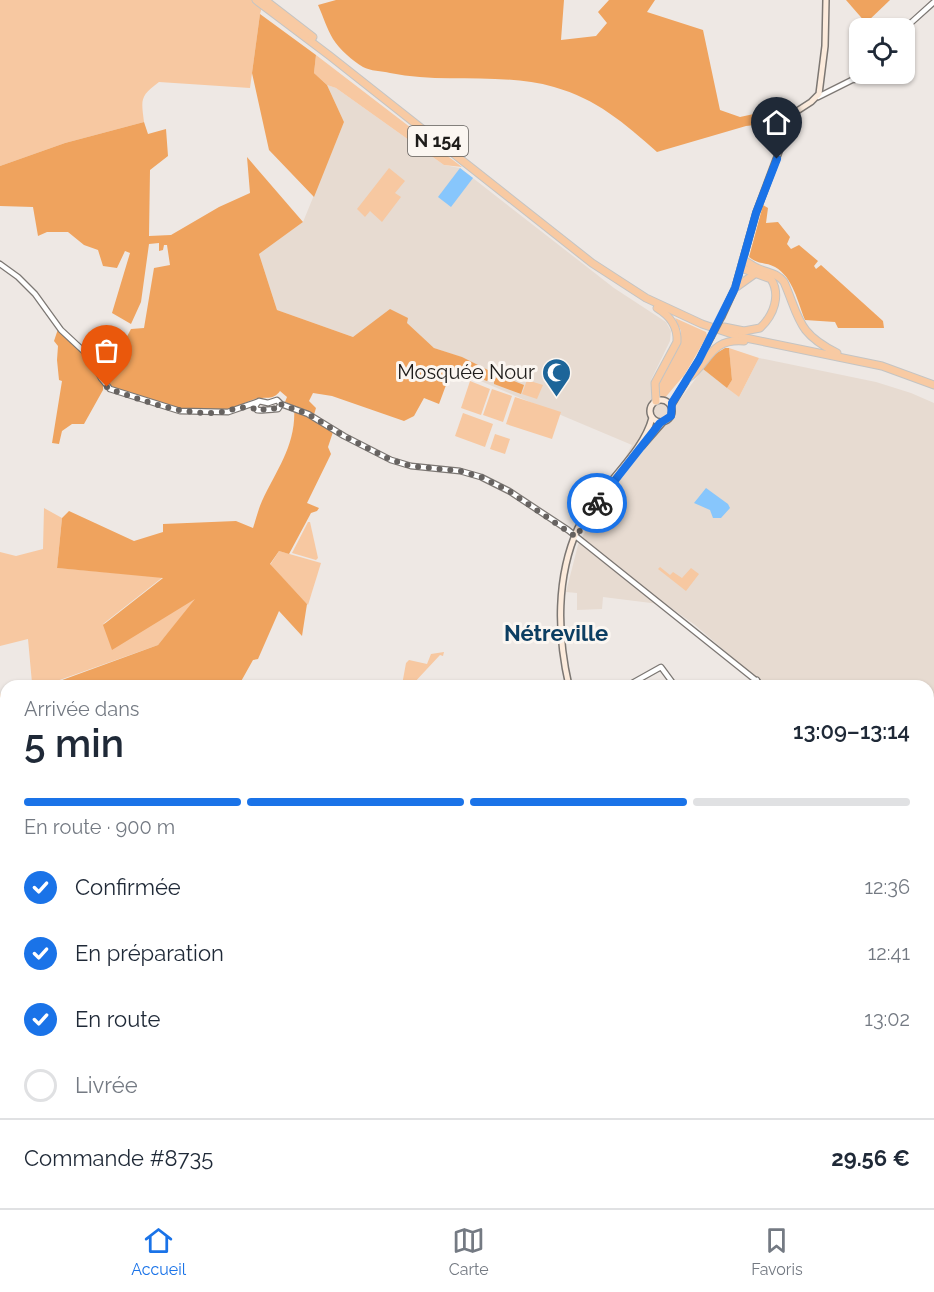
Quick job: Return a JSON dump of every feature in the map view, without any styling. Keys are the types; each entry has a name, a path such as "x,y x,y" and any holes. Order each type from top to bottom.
{"highway":[{"name":"N 154","path":"256,0 592,263 646,298 702,324 762,342 882,366 934,385"},
{"name":"N 154","path":"265,0 604,267 658,299 724,327 766,339 898,366 934,380"},
{"path":"724,327 752,331 760,328 769,316 777,296 775,285 765,275 756,273 742,264"},
{"path":"742,264 774,273 781,278 805,331 821,345 837,353"},
{"path":"735,288 756,273"},
{"path":"646,298 670,319 677,331 677,342 655,383 656,401"},
{"path":"687,379 709,353 722,344 738,340 762,342"}],"main road":[{"path":"576,537 592,509 663,422 671,416 670,406 699,360 722,316 735,288 756,213 780,149 786,124 794,113 817,98 820,89 826,0"},
{"path":"568,680 560,631 561,596 578,528 641,441 652,418 650,407 656,401 664,400 687,379"},
{"path":"664,400 670,406"},
{"path":"652,418 663,422"}],"street":[{"path":"915,19 934,2"},
{"path":"817,98 849,82"},
{"path":"0,264 27,285 61,330 90,357 107,387 180,411 216,413 259,401 268,403 277,400 280,404 308,414 391,460 411,466 460,471 481,477 509,491 576,537 757,680"},
{"path":"255,409 259,401"},
{"path":"244,407 259,411 268,408 276,409 280,404"},
{"path":"638,680 661,667 671,680"}],"shaded area":[{"path":"0,0 264,0 250,88 159,82 148,91 143,99 144,122 65,143 0,166"},
{"path":"336,0 564,0 561,40 596,36 607,23 598,12 609,0 655,0 647,12 703,30 720,110 740,117 763,112 765,124 746,126 657,152 597,105 554,87 514,80 431,78 369,69 346,54 329,31 318,5"},
{"path":"846,0 890,0 871,18 862,18"},
{"path":"260,14 316,55 314,73 327,85 344,122 314,197 269,150 252,73"},
{"path":"316,55 462,167 444,165 336,88 327,85 314,73"},
{"path":"327,85 336,88 444,165 460,168 614,288 666,322 671,331 670,341 651,380 652,396 678,402 703,369 739,397 759,358 876,382 934,403 934,680 758,680 695,625 667,605 603,597 602,609 577,610 577,593 566,592 578,545 632,445 452,369 461,357 434,348 406,323 353,337 277,310 259,254 303,222 344,122"},
{"path":"144,122 148,134 166,129 168,156 150,170 149,236 171,235 219,207 250,193 247,157 303,222 259,254 277,310 353,337 390,309 408,318 407,323 434,348 462,357 492,372 487,381 452,369 439,404 424,398 414,416 404,421 332,396 313,393 309,401 316,408 313,418 333,432 328,447 331,454 307,503 319,508 311,513 289,554 279,551 270,564 307,604 302,636 279,611 258,659 253,660 242,680 62,680 158,645 195,599 112,650 103,625 163,578 57,568 62,518 69,511 134,541 163,532 163,524 236,521 253,528 261,504 285,456 294,420 294,406 285,402 287,397 280,391 272,397 255,399 229,409 201,411 156,402 121,390 104,378 100,367 103,361 114,361 131,329 144,328 154,268 170,265 167,245 159,251 159,243 149,244 141,302 131,324 112,313 130,253 125,251 117,268 103,266 98,250 84,245 68,232 47,232 38,236 33,207 0,206 0,166 65,143"},
{"path":"389,168 405,181 395,193 401,197 382,222 370,211 365,217 357,209"},
{"path":"763,205 768,208 766,223 778,222 790,237 787,244 791,249 799,245 818,261 814,266 816,269 821,265 883,321 884,328 838,328 835,322 805,320 791,284 781,271 749,257"},
{"path":"675,318 706,332 707,336 685,374 664,399 658,397 658,383 679,344 681,331"},
{"path":"58,329 90,358 103,385 103,390 84,424 72,424 62,431 59,444 52,443 62,381 59,380 58,346 54,341"},
{"path":"729,348 759,358 739,397 727,388 732,380"},
{"path":"729,348 732,380 727,388 703,369 715,354"},
{"path":"498,375 524,385 521,394 494,384"},
{"path":"527,380 543,385 537,399 522,394"},
{"path":"470,381 490,389 481,415 461,408"},
{"path":"492,389 512,396 503,422 483,415"},
{"path":"515,397 561,412 552,439 506,424"},
{"path":"463,413 493,424 485,447 455,436"},
{"path":"495,434 510,439 505,454 490,449"},
{"path":"594,489 599,494 582,514 569,508 577,495 587,498"},
{"path":"44,508 62,518 57,568 163,577 103,624 197,598 158,645 60,680 32,680 28,639 0,646 0,552 16,556 43,549"},
{"path":"310,522 318,558 316,560 292,553"},
{"path":"279,551 321,563 308,605 270,565"},
{"path":"660,567 670,575 673,572 682,578 691,568 699,574 686,591 658,569"},
{"path":"444,652 443,656 440,655 417,680 403,680 406,663 409,660 427,664 431,654"}],"water":[{"path":"460,168 473,178 451,207 438,197"},
{"path":"706,488 730,508 721,518 713,518 710,510 694,503"}],"way so far":[{"path":"107,387 180,411 216,413 248,406 264,411 268,408 278,409 280,404 291,407 391,460 411,466 460,471 481,477 509,491 576,537 597,503"}],"place":[{"name":"Mosquée Nour","path":"556,398"}],"district":[{"name":"Nétreville","path":"556,633"}],"route":[{"path":"597,503 660,423 671,416 670,406 699,360 735,288 751,228 777,159"}]}
